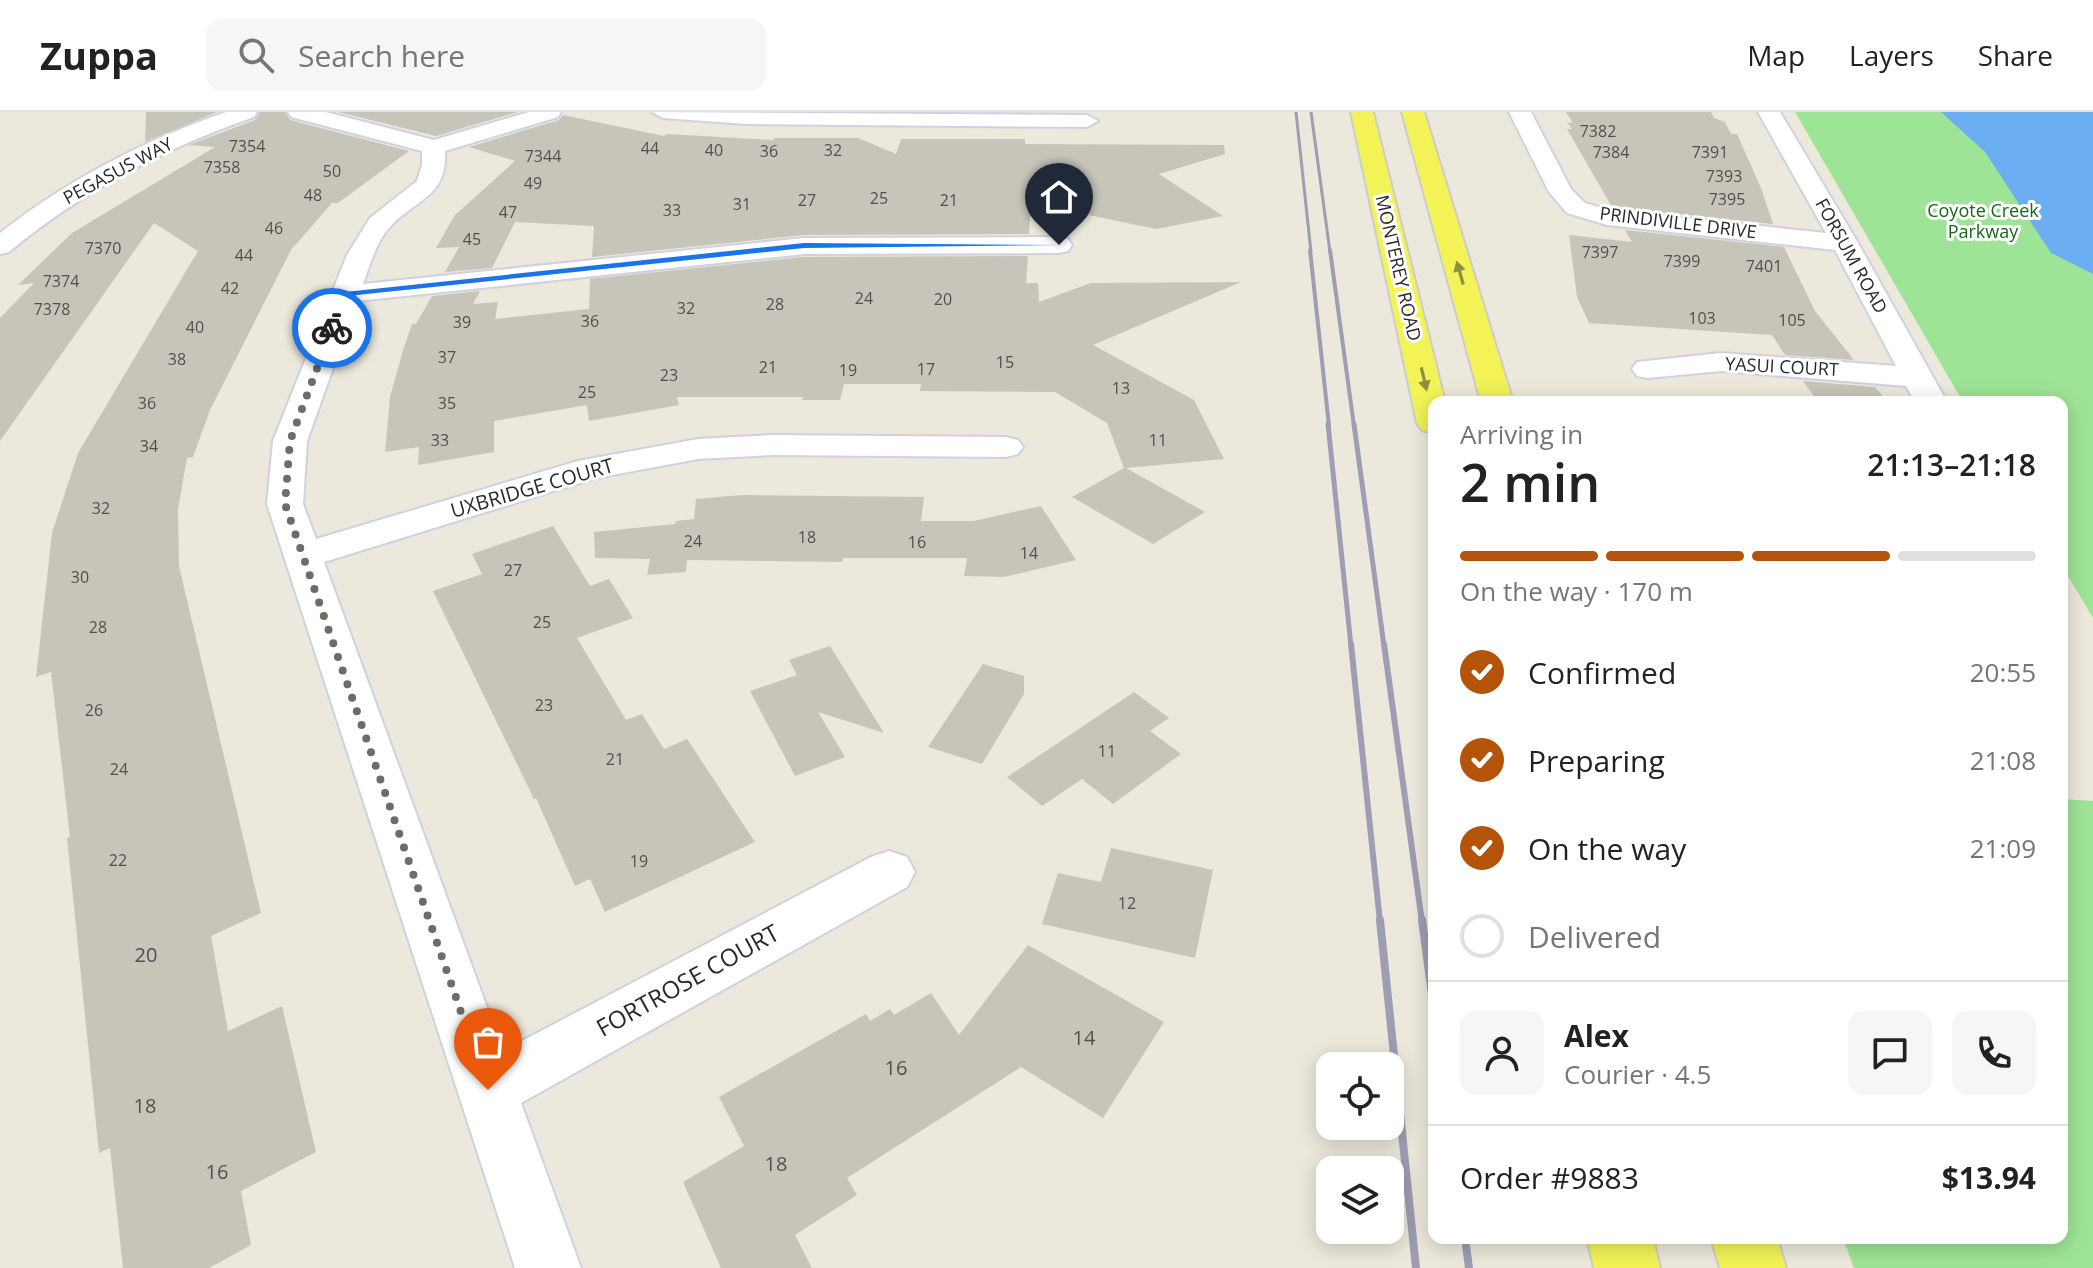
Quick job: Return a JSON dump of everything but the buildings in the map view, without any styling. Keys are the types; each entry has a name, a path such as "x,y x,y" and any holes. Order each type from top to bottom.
{"main road":[{"name":"MONTEREY ROAD","path":"1362,112 1428,397"},
{"path":"1413,112 1495,396"},
{"path":"1621,1244 1627,1268"},
{"path":"1746,1244 1753,1268"}],"street":[{"name":"PEGASUS WAY","path":"0,246 29,220 156,148 246,112"},
{"path":"299,112 401,136 433,147 550,112"},
{"path":"663,112 746,118 1087,121"},
{"name":"PRINDIVILLE DRIVE","path":"1520,112 1561,192 1576,208 1607,217 1845,243"},
{"name":"FORSUM ROAD","path":"1769,112 1924,389"},
{"path":"433,147 434,165 428,184 379,223 360,255 290,441 285,504 548,1268"},
{"path":"345,294 750,249 1059,245"},
{"name":"YASUI COURT","path":"1648,369 1721,362 1924,389"},
{"name":"UXBRIDGE COURT","path":"303,556 590,468 698,449 773,445 1006,447"},
{"name":"FORTROSE COURT","path":"488,1090 889,872"}],"green space":[{"name":"Coyote Creek Parkway","path":"1795,112 2093,112 2093,618 2068,576 2068,396 1960,396"},
{"path":"2068,799 2093,801 2093,1268 1854,1268 1845,1244 2068,1244"}],"water":[{"path":"1941,112 2093,112 2093,274 2051,253 1985,152"}],"railway":[{"path":"1296,112 1311,252"},
{"path":"1311,112 1330,252"},
{"path":"1310,250 1329,426"},
{"path":"1330,250 1354,426"},
{"path":"1328,424 1351,646"},
{"path":"1354,424 1384,646"},
{"path":"1351,644 1380,922"},
{"path":"1384,644 1422,922"},
{"path":"1380,920 1416,1268"},
{"path":"1422,920 1428,965"},
{"path":"1466,1244 1469,1268"}],"way so far":[{"path":"332,328 290,441 285,504 488,1090"}],"route":[{"path":"332,328 345,294 750,249 1059,245"}]}
